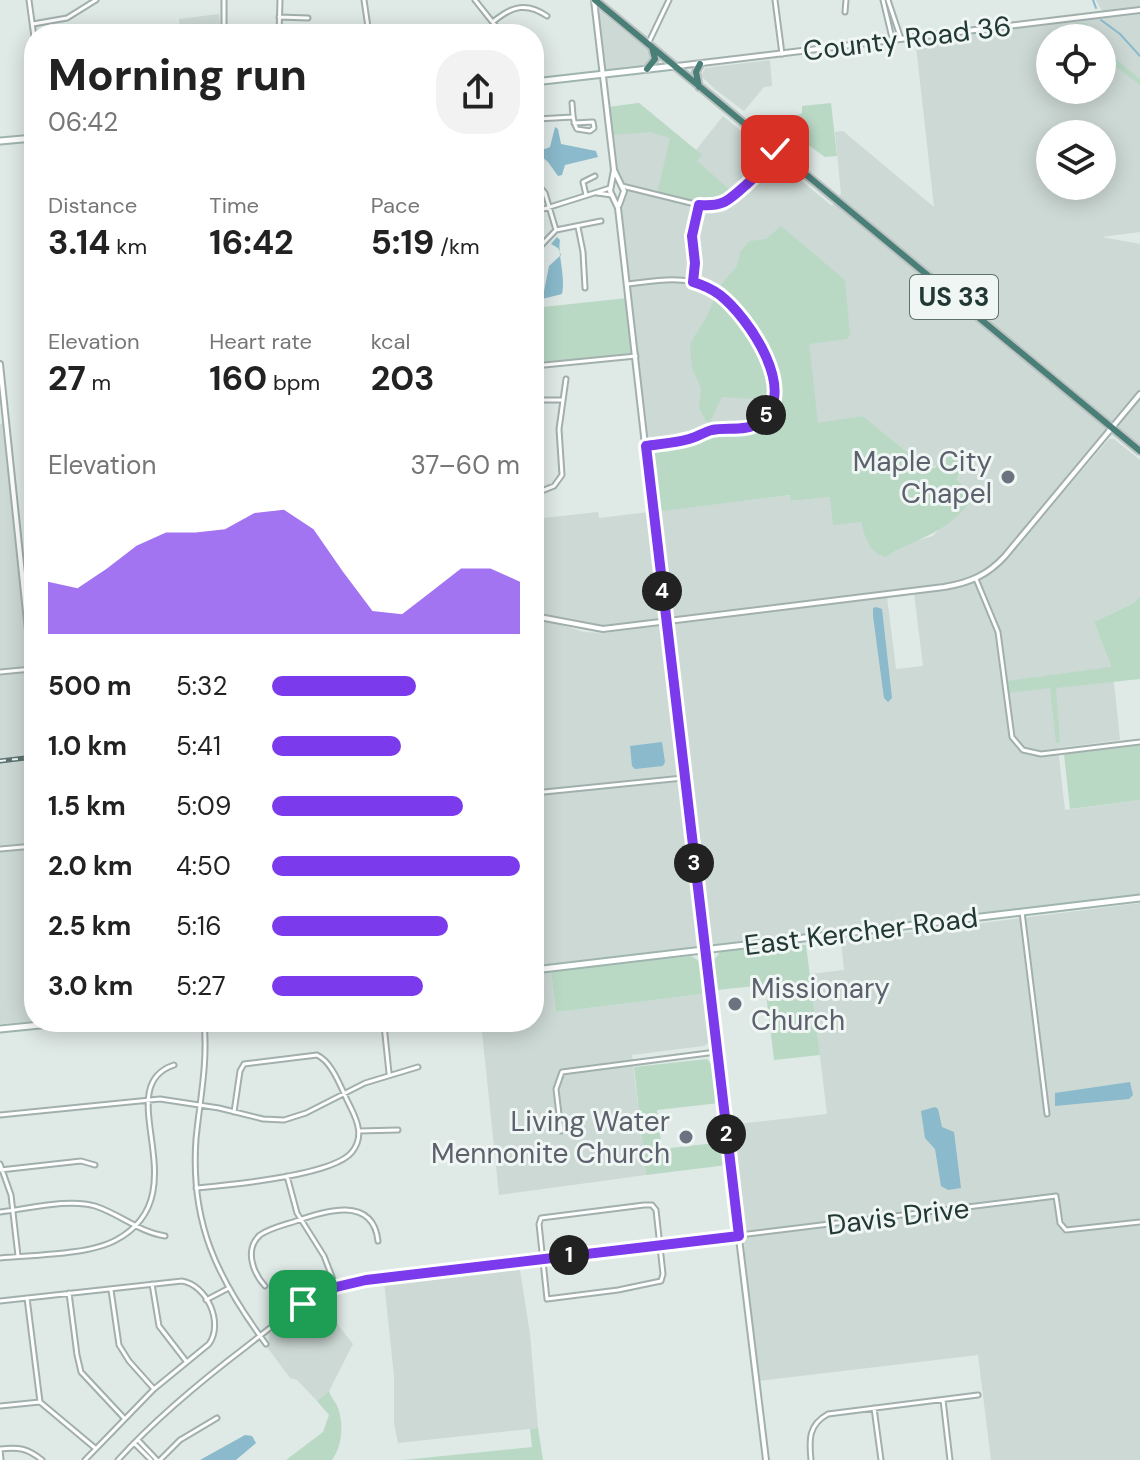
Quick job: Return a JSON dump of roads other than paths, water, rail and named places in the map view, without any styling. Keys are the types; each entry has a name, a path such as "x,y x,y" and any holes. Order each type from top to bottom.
{"highway":[{"name":"US 33","path":"594,0 1140,451"},
{"path":"647,69 655,59 650,46"},
{"path":"699,87 696,72 700,64"}],"main road":[{"path":"544,81 675,66"},
{"path":"0,141 24,139"},
{"name":"East Kercher Road","path":"544,969 1140,898"},
{"path":"0,1029 24,1027"}],"street":[{"path":"29,0 33,24 67,18 96,0"},
{"path":"224,0 224,24"},
{"path":"279,24 280,0"},
{"path":"364,0 366,24"},
{"path":"475,0 496,24"},
{"path":"594,0 614,170 612,196 618,208 628,284 683,778 766,1460"},
{"path":"650,46 669,0"},
{"path":"775,0 782,54"},
{"path":"845,12 846,0"},
{"path":"886,0 901,39"},
{"path":"886,0 892,40"},
{"path":"494,21 509,10 522,7 533,8 547,16"},
{"name":"County Road 36","path":"675,66 1140,10"},
{"path":"279,17 308,18"},
{"path":"544,119 574,120 572,103"},
{"path":"544,208 597,193 615,184 699,205 724,203 752,181 775,149"},
{"path":"614,170 622,186 618,208"},
{"path":"586,195 583,182 595,176"},
{"path":"597,193 612,196 637,191"},
{"path":"544,192 556,230"},
{"path":"693,282 695,263 692,236 699,205"},
{"path":"544,243 556,230 601,221"},
{"path":"578,227 585,288"},
{"path":"628,284 664,280 693,282 706,287 725,300 767,355 773,376 772,407 754,425 717,429 686,440 646,446"},
{"path":"544,365 636,356"},
{"path":"0,364 24,586"},
{"path":"544,491 561,478 563,468 559,434 566,379"},
{"path":"544,618 596,628 944,587 976,579 1005,556 1140,394"},
{"path":"544,400 562,400"},
{"path":"976,579 996,625 1010,729 1019,747 1028,753 1041,754 1140,742"},
{"path":"0,672 24,670"},
{"path":"544,792 683,778"},
{"path":"0,849 24,847"},
{"path":"1022,912 1047,1114"},
{"path":"205,1032 206,1061 196,1149 196,1188 206,1237 227,1289 266,1344"},
{"path":"385,1032 389,1074"},
{"path":"561,1131 556,1089 562,1072 716,1052"},
{"path":"196,1188 287,1176 344,1160 354,1149 359,1131 355,1115 320,1055 244,1064 240,1069 234,1112"},
{"path":"0,1258 102,1246 135,1226 151,1199 155,1176 148,1090 153,1078 174,1065"},
{"path":"0,1115 148,1100 201,1104 263,1119 284,1120 306,1113 389,1074 418,1067"},
{"path":"359,1131 398,1130"},
{"path":"18,1256 10,1190 1,1168 81,1161 95,1165"},
{"path":"287,1176 300,1220 324,1256 336,1287"},
{"name":"Davis Drive","path":"118,1460 194,1387 303,1304 336,1287 366,1280 1056,1196 1060,1223 1066,1230 1140,1222"},
{"path":"0,1212 88,1205 151,1234 165,1236"},
{"path":"654,1207 663,1276 660,1282 547,1299 542,1259 541,1218 616,1208 654,1207"},
{"path":"265,1286 258,1278 252,1261 255,1242 264,1233 333,1209 350,1210 373,1226 378,1241"},
{"path":"0,1301 188,1282 197,1287 206,1300 214,1315 216,1330 209,1344 154,1389 85,1460"},
{"path":"152,1284 159,1326 186,1361"},
{"path":"111,1288 119,1345 154,1389"},
{"path":"206,1300 227,1289"},
{"path":"69,1293 81,1372 124,1418"},
{"path":"27,1298 40,1402 95,1448"},
{"path":"811,1460 809,1440 815,1424 828,1414 978,1395"},
{"path":"943,1399 950,1460"},
{"path":"0,1406 40,1402"},
{"path":"874,1407 881,1460"},
{"path":"135,1441 158,1460 180,1440 217,1418"},
{"path":"135,1441 151,1460"},
{"path":"1,1460 0,1449 26,1449 42,1460"}],"water":[{"path":"555,127 561,144 596,151 598,157 565,165 562,175 558,176 544,159 544,149 550,147"},
{"path":"557,237 560,240 560,252 551,244"},
{"path":"560,256 562,294 544,298 544,291 549,266"},
{"path":"873,608 882,609 892,698 888,702 884,698 873,616"},
{"path":"662,742 663,766 635,769 632,766 630,746"},
{"path":"1130,1082 1133,1095 1129,1099 1055,1106 1055,1093"},
{"path":"935,1107 942,1127 954,1132 961,1188 948,1190 941,1186 935,1149 925,1138 921,1111"},
{"path":"245,1435 252,1436 256,1443 236,1460 200,1460"}],"waterway":[{"path":"1093,0 1096,8"},
{"path":"1101,20 1120,34 1140,56"}],"railway":[{"path":"0,761 24,758"}],"place":[{"name":"Maple City Chapel","path":"1008,477"},
{"name":"Missionary Church","path":"735,1004"},
{"name":"Living Water Mennonite Church","path":"686,1137"}]}
